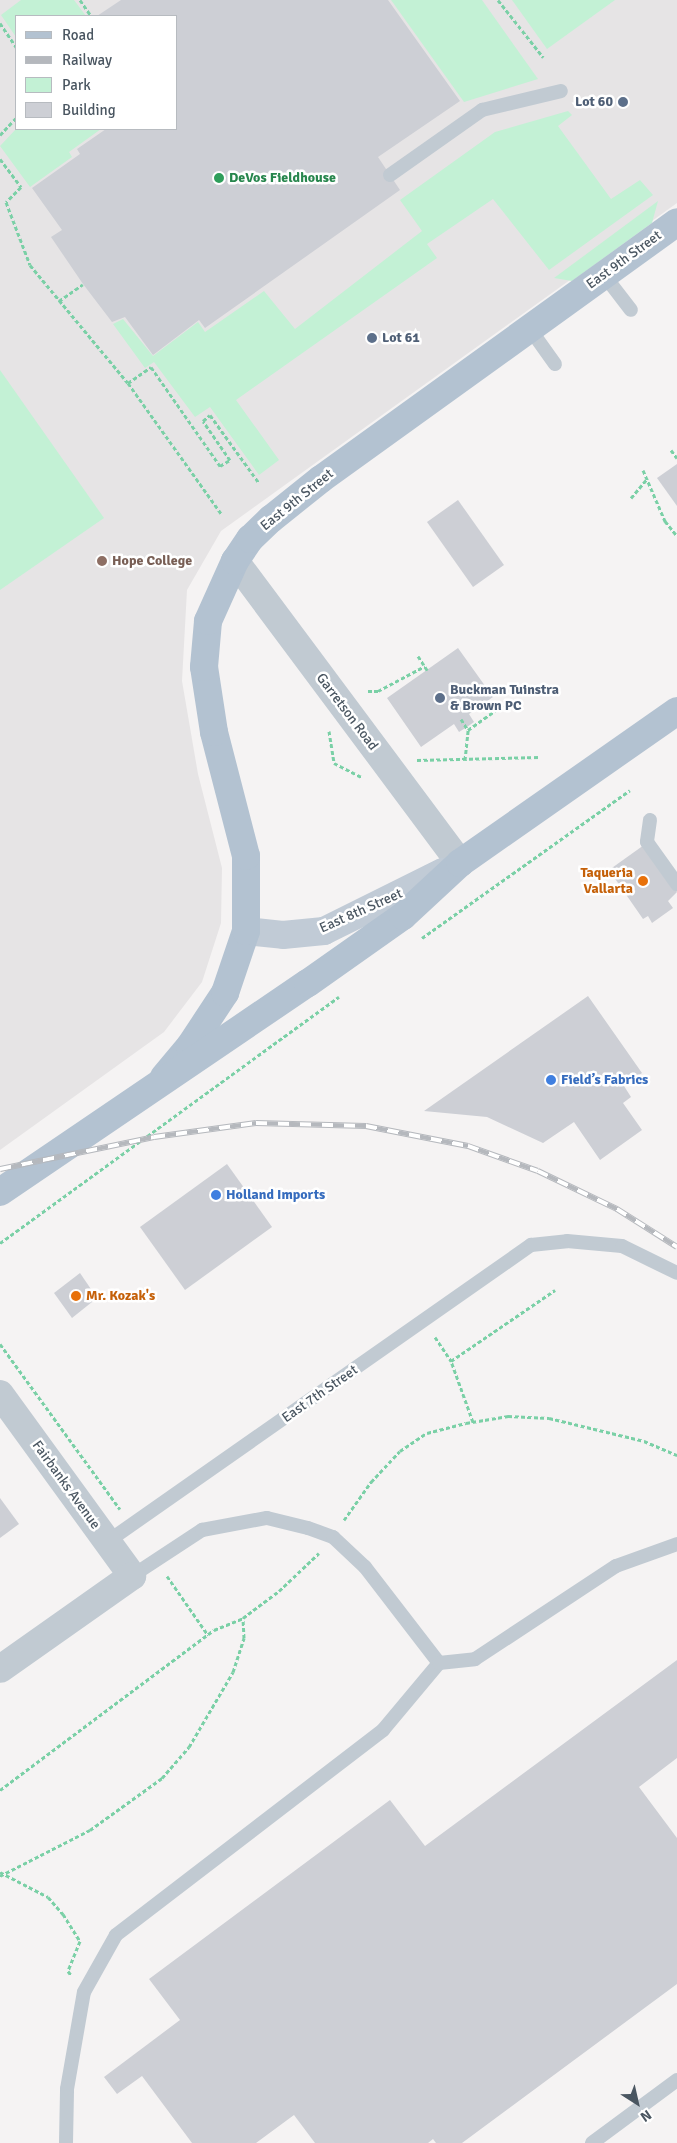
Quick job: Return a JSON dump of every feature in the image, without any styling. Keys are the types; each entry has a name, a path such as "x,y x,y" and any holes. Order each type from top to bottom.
{"main road":[{"name":"East 9th Street","path":"246,931 246,856 214,732 204,667 208,621 235,561 250,539 271,519 677,222"},
{"name":"East 8th Street","path":"0,1192 164,1077 239,1032 403,916 460,863 677,711"},
{"name":"East 8th Street","path":"164,1077 190,1046 225,993 246,931 283,934 324,930 460,863"}],"street":[{"name":"Garretson Road","path":"235,561 337,717 460,863"},
{"name":"Fairbanks Avenue","path":"0,1394 132,1576"},
{"path":"0,1668 132,1576"}],"lane":[{"path":"390,175 482,110 561,91"},
{"path":"604,275 630,310"},
{"path":"530,329 556,364"},
{"path":"650,820 647,842 677,884"},
{"name":"East 7th Street","path":"107,1542 531,1244 567,1241 622,1246 677,1273"},
{"path":"132,1576 155,1558 202,1530 267,1518 333,1537 390,1595 439,1663"},
{"path":"66,2143 67,2090 84,1992 116,1935 383,1730 439,1663 475,1659 616,1566 677,1544"},
{"path":"592,2143 677,2080"}],"path":[{"path":"80,0 90,15"},
{"path":"498,0 543,56"},
{"path":"0,23 15,46"},
{"path":"0,135 15,119"},
{"path":"0,159 21,187 6,202 30,265 128,383 222,515"},
{"path":"58,301 83,284"},
{"path":"128,383 151,367 220,466 230,460 202,421 210,415 259,483"},
{"path":"672,450 677,458"},
{"path":"643,470 665,521 677,536"},
{"path":"631,498 648,478"},
{"path":"418,656 427,670"},
{"path":"368,691 378,691 424,666"},
{"path":"468,730 502,705"},
{"path":"337,717 329,750 334,762 354,776 366,777"},
{"path":"461,719 468,730 466,760"},
{"path":"411,760 540,757"},
{"path":"418,940 630,790"},
{"path":"0,1243 346,992"},
{"path":"451,1361 555,1290"},
{"path":"424,1321 451,1361 473,1422"},
{"path":"0,1344 132,1525"},
{"path":"0,1790 208,1635 243,1618 279,1592 333,1537 371,1482 400,1451 427,1434 473,1422 508,1416 549,1418 644,1442 677,1455"},
{"path":"155,1558 208,1635"},
{"path":"1,1874 90,1830 162,1778 207,1720 233,1672 244,1638 243,1618"},
{"path":"1,1874 48,1896 63,1914 80,1941 68,1971 84,1992"}],"shaded area":[{"name":"Hope College","path":"0,0 677,0 677,203 221,531 187,590 182,681 198,774 222,868 221,923 202,982 164,1032 0,1150"}],"green space":[{"path":"21,0 74,0 85,15 15,15 15,36 1,15"},
{"path":"391,0 482,0 538,79 464,102"},
{"path":"512,0 615,0 547,49"},
{"path":"568,111 572,115 558,126 611,199 640,180 653,195 549,270 493,199 427,244 437,258 236,400 279,460 259,475 210,407 195,417 154,362 145,368 113,324 123,319 153,356 198,322 205,332 264,291 295,329 422,231 400,200 495,132"},
{"path":"15,130 100,130 69,152 72,157 30,187 0,146"},
{"path":"658,201 652,223 572,281 554,278"},
{"path":"0,370 104,518 0,590"}],"building":[{"name":"DeVos Fieldhouse","path":"121,0 388,0 460,101 378,157 400,190 205,328 199,320 153,355 125,317 112,322 83,284 51,237 62,230 32,188 80,154 77,149 105,130 178,130 178,15 98,15"},
{"path":"677,464 677,506 657,478"},
{"path":"458,500 504,565 473,587 427,522"},
{"name":"Buckman Tuinstra & Brown PC","path":"458,648 493,697 469,714 474,722 467,727 459,732 454,724 421,747 387,698"},
{"name":"Taqueria Vallarta","path":"644,845 677,892 668,901 673,908 652,923 648,916 643,919 609,870"},
{"name":"Field’s Fabrics","path":"588,996 642,1073 624,1086 631,1097 623,1103 642,1130 600,1160 574,1122 543,1143 487,1117 424,1111"},
{"name":"Holland Imports","path":"227,1164 272,1227 185,1290 140,1227"},
{"name":"Mr. Kozak's","path":"80,1273 97,1298 72,1318 54,1293"},
{"path":"0,1498 19,1524 0,1538"},
{"path":"677,1660 677,1758 639,1787 677,1838 677,1984 462,2143 436,2143 433,2139 428,2143 315,2143 294,2115 256,2143 192,2143 142,2076 117,2094 104,2077 180,2020 149,1979 390,1800 425,1846"}],"railway":[{"path":"0,1169 154,1137 256,1123 366,1126 468,1146 538,1171 617,1209 677,1247"}],"place":[{"name":"Lot 60","path":"623,102"},
{"name":"DeVos Fieldhouse","path":"219,178"},
{"name":"Lot 61","path":"372,338"},
{"name":"Hope College","path":"102,561"},
{"name":"Buckman Tuinstra & Brown PC","path":"440,698"},
{"name":"Taqueria Vallarta","path":"643,881"},
{"name":"Field’s Fabrics","path":"551,1080"},
{"name":"Holland Imports","path":"216,1195"},
{"name":"Mr. Kozak's","path":"76,1296"}]}
